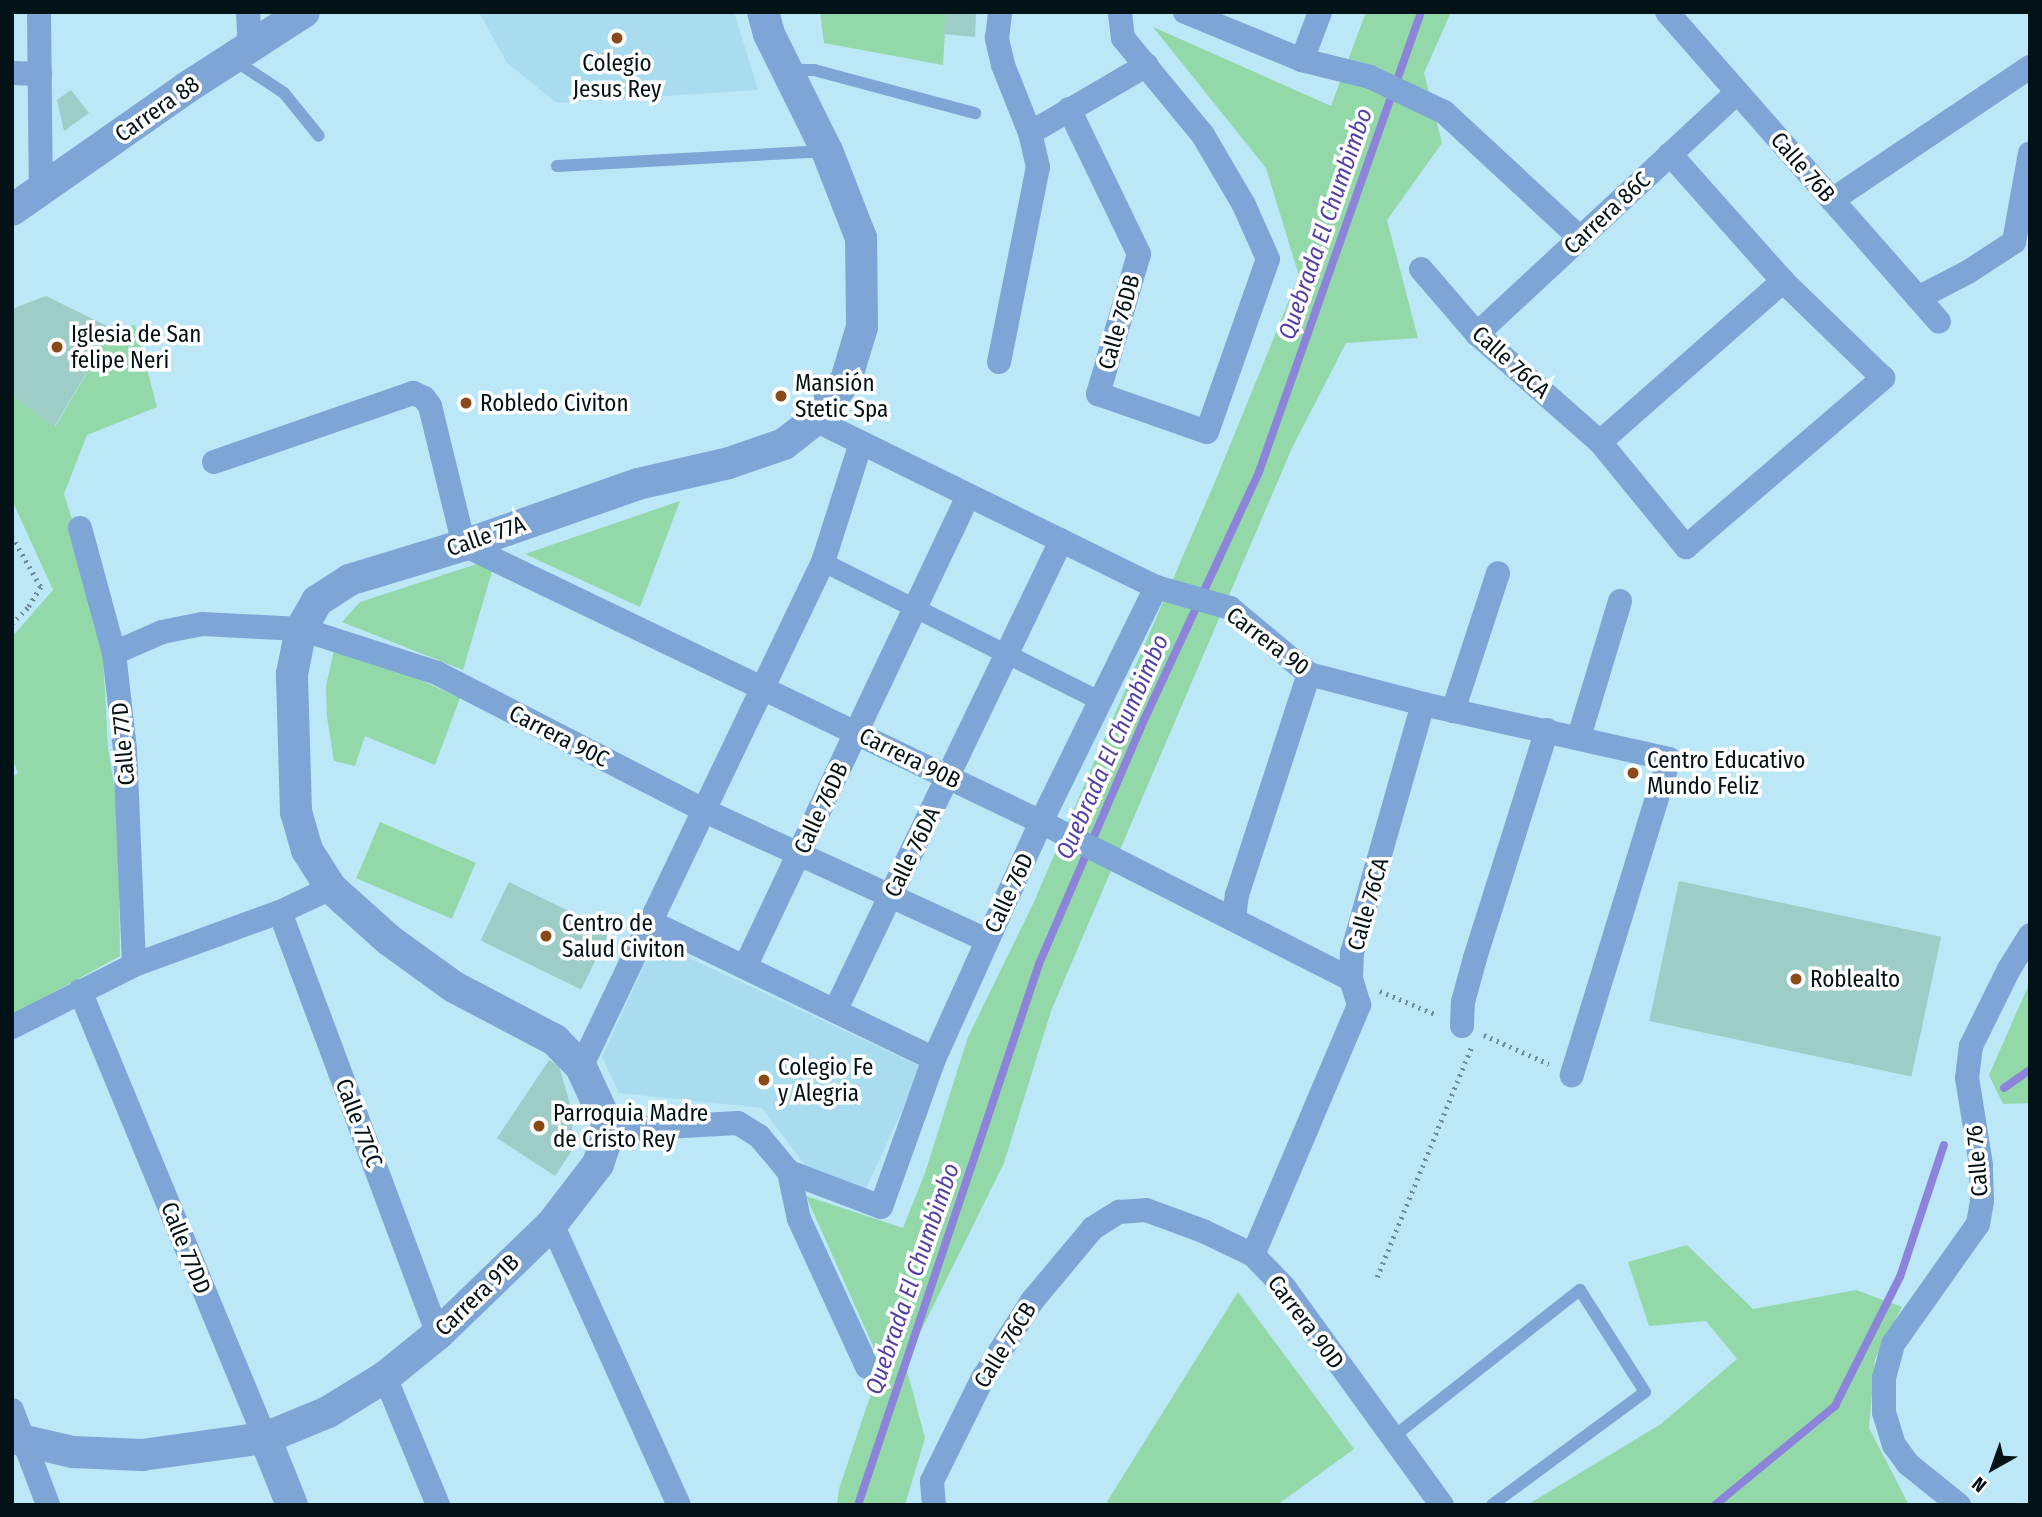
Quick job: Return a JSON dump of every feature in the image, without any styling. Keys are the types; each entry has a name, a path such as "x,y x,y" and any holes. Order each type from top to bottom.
{"street":[{"path":"39,12 41,191"},
{"path":"241,53 248,12"},
{"name":"Carrera 88","path":"12,209 304,12"},
{"name":"Calle 77A","path":"610,1130 581,1067 555,1040 443,980 389,940 331,888 307,850 296,812 292,674 301,629 317,601 349,580 464,545 638,484 729,463 784,444 815,420 846,380 862,327 861,238 827,151 769,34 762,12"},
{"path":"999,362 1038,167 1030,133 1003,65 997,38 1000,12"},
{"path":"1030,133 1147,65 1123,38 1119,12"},
{"path":"1185,12 1222,19 1302,60 1370,77 1444,112 1580,238"},
{"path":"1302,60 1320,12"},
{"name":"Calle 76B","path":"1667,12 1940,322"},
{"name":"Calle 76DB","path":"1069,110 1139,254 1098,394 1207,432 1268,259 1244,205 1203,135 1147,65"},
{"path":"1832,200 2030,67"},
{"path":"12,73 40,74"},
{"name":"Carrera 86C","path":"1478,334 1737,92"},
{"path":"1918,298 1968,272 2014,242 2030,153"},
{"path":"1600,442 1783,281 1670,154"},
{"name":"Calle 76CA","path":"1421,269 1478,334 1600,442 1686,547 1883,378 1783,281"},
{"path":"214,462 413,393 424,398 430,406 464,545"},
{"name":"Carrera 90","path":"815,420 1156,587 1230,608 1309,674 1423,704 1669,759 1572,1075"},
{"path":"581,1067 823,562 860,443"},
{"name":"Calle 76DB","path":"745,967 968,496"},
{"name":"Calle 77D","path":"80,528 114,653 125,749 134,965"},
{"name":"Calle 76DA","path":"835,1011 1061,541"},
{"name":"Carrera 90B","path":"464,545 1041,822 1352,979"},
{"path":"823,562 1100,701"},
{"path":"1453,710 1498,573"},
{"name":"Calle 76D","path":"789,1172 881,1207 934,1059 1041,822 1156,587"},
{"path":"1579,737 1620,601"},
{"name":"Carrera 90C","path":"114,653 162,632 202,624 301,629 437,673 705,811 987,940"},
{"path":"1234,918 1237,895 1309,674"},
{"name":"Calle 76CA","path":"1253,1255 1359,1006 1352,979 1352,953 1423,704"},
{"path":"1467,1036 1463,1002 1547,730"},
{"path":"12,1027 80,990 134,965 280,912 331,888"},
{"name":"Calle 77CC","path":"280,912 438,1334"},
{"path":"651,922 934,1059"},
{"name":"Calle 76","path":"1959,1505 1919,1474 1900,1455 1888,1431 1884,1412 1888,1361 1893,1345 1912,1314 1978,1224 1982,1201 1982,1166 1968,1078 1971,1046 2009,969 2030,935"},
{"name":"Calle 77DD","path":"80,990 292,1505"},
{"path":"610,1130 738,1123 760,1136 789,1172 799,1219 867,1367"},
{"name":"Carrera 91B","path":"19,1440 73,1452 142,1455 265,1438 328,1412 385,1377 438,1334 552,1224 598,1164 610,1130"},
{"name":"Carrera 90D","path":"1119,1212 1146,1210 1203,1231 1253,1255 1284,1287 1442,1505"},
{"name":"Calle 76CB","path":"934,1505 932,1481 983,1378 1032,1301 1093,1228 1119,1212"},
{"path":"552,1224 679,1505"},
{"path":"385,1377 438,1505"},
{"path":"12,1410 19,1440 48,1505"}],"lane":[{"path":"241,53 284,93 319,136"},
{"path":"789,70 814,70 975,113"},
{"path":"557,166 827,151"},
{"path":"1393,1437 1580,1290 1645,1392 1493,1505"}],"path":[{"path":"12,536 41,587 28,608 12,624"},
{"path":"1377,1277 1467,1036"}],"shaded area":[{"name":"Colegio Jesus Rey","path":"479,12 734,12 758,90 557,103 507,63"},
{"name":"Colegio Fe y Alegria","path":"655,942 922,1067 864,1193 805,1165 762,1108 619,1093 602,1057"}],"green space":[{"path":"820,12 946,12 943,65 824,43"},
{"path":"1366,12 1451,12 1424,73 1442,143 1387,220 1418,338 1346,343 1292,448 1051,1011 1004,1163 905,1363 925,1438 905,1505 837,1505 839,1489 881,1364 806,1196 903,1228 925,1173 968,1037 1033,904 1217,477 1299,276 1266,168 1153,27 1331,106"},
{"path":"135,325 157,407 87,435 64,494 94,589 103,657 108,748 118,809 120,956 12,1015 12,777 18,773 12,758 12,637 53,590 12,500 12,395 55,427 113,329"},
{"path":"680,501 640,607 525,554"},
{"path":"480,563 493,568 463,670 342,622 360,602"},
{"path":"334,650 396,669 460,698 435,765 365,736 355,766 334,761 327,717 326,686"},
{"path":"380,822 476,863 452,919 356,878"},
{"path":"2030,982 2030,1103 2003,1104 1989,1075"},
{"path":"1687,1245 1753,1309 1856,1290 1902,1307 1875,1359 1869,1428 1909,1505 1527,1505 1661,1424 1737,1359 1706,1321 1649,1326 1628,1262"},
{"path":"1238,1292 1354,1449 1277,1505 1105,1505"}],"building":[{"path":"946,12 976,12 975,37 944,34"},
{"path":"71,90 89,113 64,131 57,100"},
{"name":"Iglesia de San felipe Neri","path":"46,296 113,329 54,427 12,395 12,309"},
{"name":"Roblealto","path":"1679,881 1941,937 1911,1077 1649,1021"},
{"name":"Centro de Salud Civiton","path":"509,882 610,931 581,990 481,940"},
{"name":"Parroquia Madre de Cristo Rey","path":"549,1060 559,1066 573,1114 571,1152 555,1176 497,1138"}],"waterway":[{"name":"Quebrada El Chumbimbo","path":"858,1505 1039,964 1144,720 1259,472 1421,12"},
{"path":"2004,1088 2030,1070"},
{"path":"1715,1505 1835,1406 1900,1277 1944,1145"}],"place":[{"name":"Colegio Jesus Rey","path":"617,38"},
{"name":"Iglesia de San felipe Neri","path":"57,347"},
{"name":"Mansión Stetic Spa","path":"781,396"},
{"name":"Robledo Civiton","path":"466,403"},
{"name":"Centro Educativo Mundo Feliz","path":"1633,773"},
{"name":"Centro de Salud Civiton","path":"546,936"},
{"name":"Roblealto","path":"1796,979"},
{"name":"Colegio Fe y Alegria","path":"764,1080"},
{"name":"Parroquia Madre de Cristo Rey","path":"539,1126"}]}
